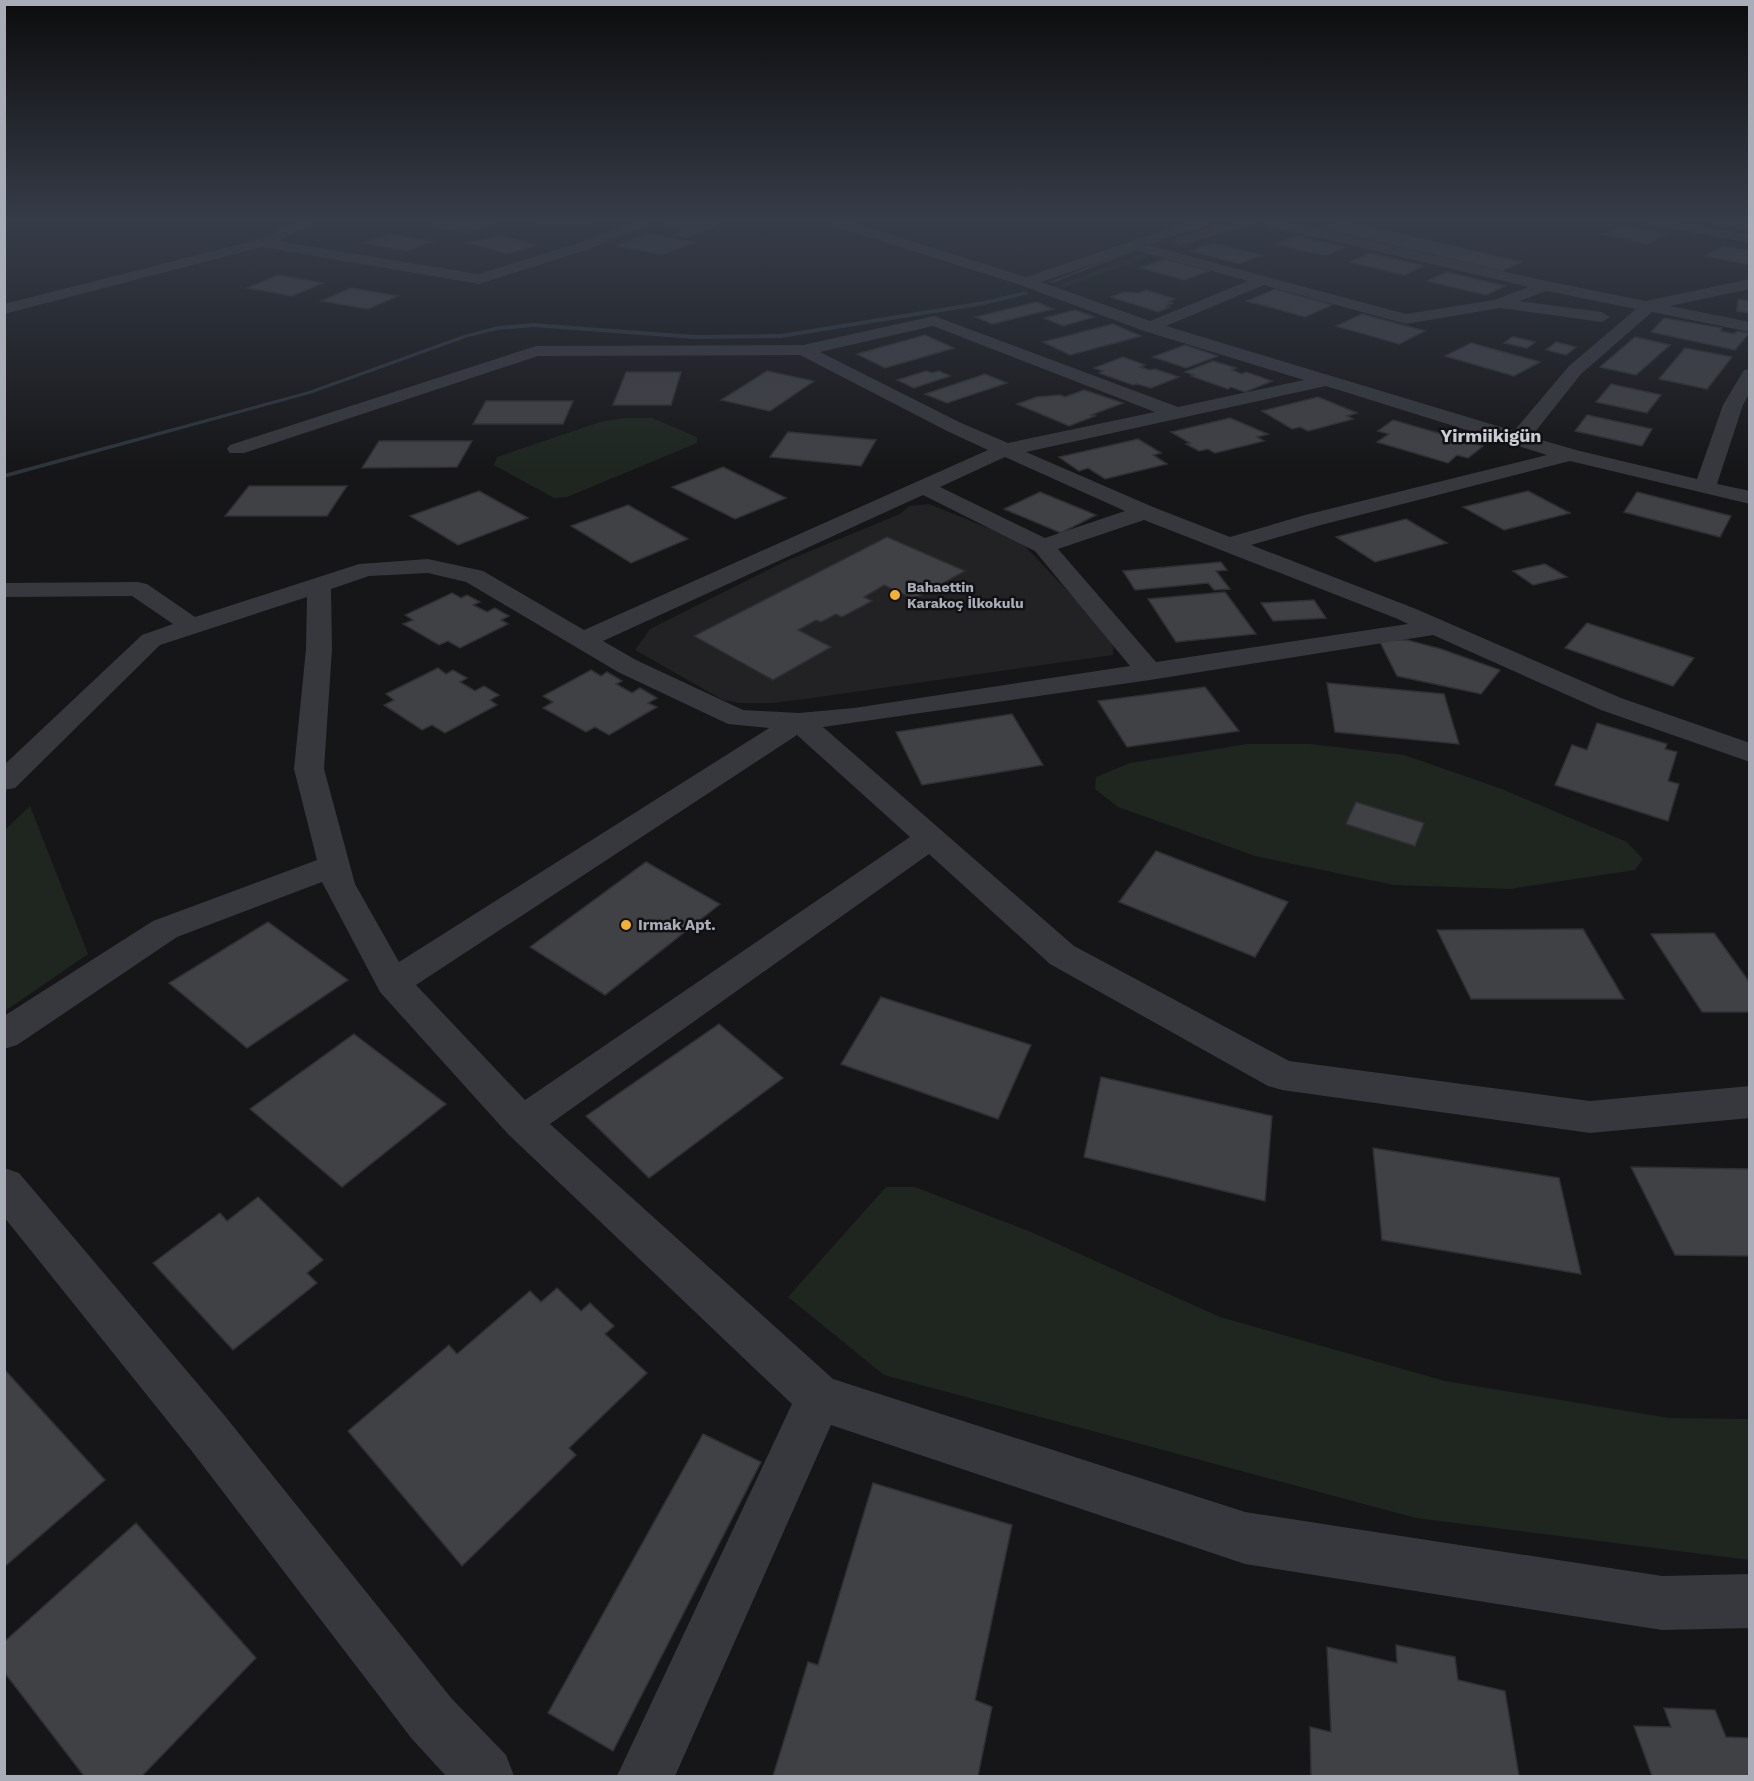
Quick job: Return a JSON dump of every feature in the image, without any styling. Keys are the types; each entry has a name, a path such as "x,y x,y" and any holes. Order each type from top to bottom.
{"street":[{"path":"4,309 23,304"},
{"path":"1087,304 1150,327 1570,455 1749,498"},
{"path":"1150,327 1206,304"},
{"path":"1352,304 1406,319 1496,304"},
{"path":"1498,304 1633,321"},
{"path":"1646,304 1749,327"},
{"path":"1519,438 1575,370 1651,305 1655,304"},
{"path":"237,449 536,351 803,350 934,321 1176,413"},
{"path":"803,350 933,417 1145,512 1231,544 1436,627 1611,704 1745,744"},
{"path":"1705,487 1734,405 1749,374"},
{"path":"583,640 1005,450 1328,380"},
{"path":"1231,544 1313,520 1570,455"},
{"path":"923,487 1043,546 1150,672"},
{"path":"1043,546 1145,512"},
{"path":"4,781 64,726 151,640 368,569 428,566 474,576 627,666 738,718 799,721 854,716 1436,627"},
{"path":"319,585 319,649 309,769 339,884 393,983 522,1124 819,1398 1245,1538 1662,1603 1749,1601"},
{"path":"4,590 138,589 193,627"},
{"path":"799,721 1062,955 1282,1075 1590,1117 1749,1102"},
{"path":"393,983 799,721"},
{"path":"522,1124 930,838"},
{"path":"4,1035 165,929 334,865"},
{"path":"4,1186 208,1433 432,1719 485,1776"},
{"path":"646,1776 819,1398"}],"shaded area":[{"path":"624,418 652,418 697,437 697,443 567,497 554,498 494,465 497,457 600,422"},
{"name":"Bahaettin Karakoç İlkokulu","path":"929,504 1020,541 1114,640 1113,655 812,698 773,703 739,703 723,700 635,650 650,629 786,561 900,514 909,506"},
{"path":"1247,744 1310,744 1404,755 1502,789 1627,842 1643,859 1635,870 1510,889 1394,885 1255,856 1118,807 1095,789 1096,777 1130,763"},
{"path":"30,806 88,954 5,1011 5,830"},
{"path":"886,1187 915,1187 1031,1232 1220,1317 1445,1381 1669,1418 1749,1419 1749,1560 1416,1518 884,1375 788,1297"}],"building":[{"path":"339,304 379,304 368,309"},
{"path":"1028,304 1041,304 1053,309 992,324 976,317"},
{"path":"1133,304 1170,304 1166,306 1170,307 1158,312"},
{"path":"1258,304 1332,305 1305,317"},
{"path":"1738,304 1750,304 1750,313 1737,311"},
{"path":"1075,310 1094,317 1063,326 1044,318"},
{"path":"1362,314 1425,331 1399,344 1336,326"},
{"path":"1664,318 1722,328 1720,331 1734,334 1737,331 1749,333 1735,350 1651,332"},
{"path":"1113,324 1141,336 1070,355 1043,342"},
{"path":"925,335 954,348 885,368 857,354"},
{"path":"1512,337 1535,342 1527,348 1504,343"},
{"path":"1635,337 1670,345 1636,375 1600,367"},
{"path":"1556,342 1576,347 1566,355 1546,350"},
{"path":"1471,343 1540,362 1514,376 1445,356"},
{"path":"1185,345 1218,356 1186,368 1153,357"},
{"path":"1685,348 1732,357 1707,389 1659,379"},
{"path":"1123,357 1145,365 1140,367 1179,377 1151,388 1133,385 1099,373 1103,371 1094,368"},
{"path":"1213,361 1236,368 1232,370 1242,374 1246,372 1272,381 1245,392 1231,387 1228,389 1185,372"},
{"path":"767,371 814,381 770,411 721,400"},
{"path":"926,371 932,373 939,371 950,376 914,388 897,380"},
{"path":"626,372 681,372 671,405 613,405"},
{"path":"985,374 1007,383 947,403 925,394"},
{"path":"1611,384 1661,395 1647,413 1596,402"},
{"path":"1084,390 1123,403 1069,426 1017,404 1037,397 1060,395 1065,397"},
{"path":"1318,397 1357,413 1347,416 1353,419 1308,431 1300,427 1292,429 1262,411"},
{"path":"486,401 573,401 563,424 473,424"},
{"path":"1587,415 1652,429 1642,446 1575,431"},
{"path":"1230,418 1268,434 1257,437 1264,441 1215,453 1208,449 1199,451 1171,432"},
{"path":"1393,420 1483,446 1468,458 1457,455 1448,463 1377,442 1389,434 1378,431"},
{"path":"788,432 876,440 861,466 770,457"},
{"path":"1138,439 1161,453 1153,455 1167,464 1105,479 1088,468 1079,471 1059,457"},
{"path":"379,441 472,441 457,467 362,468"},
{"path":"723,467 786,498 735,519 672,487"},
{"path":"249,486 347,486 327,516 225,516"},
{"path":"479,491 528,518 458,545 410,516"},
{"path":"1528,491 1570,513 1504,530 1463,507"},
{"path":"1040,492 1096,515 1061,533 1004,509"},
{"path":"1637,492 1731,516 1720,537 1624,512"},
{"path":"628,505 688,539 631,563 571,526"},
{"path":"1406,519 1447,543 1375,562 1336,537"},
{"path":"887,537 965,571 914,599 884,585 864,597 872,601 842,617 836,614 821,622 816,620 798,630 831,647 773,680 694,636"},
{"path":"1221,562 1227,570 1216,571 1230,589 1214,590 1208,583 1135,590 1123,571"},
{"path":"1545,564 1567,577 1533,585 1513,571"},
{"path":"1225,592 1256,634 1176,642 1148,599"},
{"path":"452,593 461,598 467,595 480,602 473,605 487,612 495,608 509,616 501,620 508,624 460,648 448,641 439,645 403,624 413,620 405,615"},
{"path":"1314,600 1326,618 1273,621 1261,603"},
{"path":"1587,623 1694,658 1673,686 1565,648"},
{"path":"1379,640 1407,640 1441,649 1500,670 1481,694 1397,676"},
{"path":"438,668 446,674 453,670 467,678 460,682 475,691 484,686 499,695 490,700 497,705 445,733 432,725 422,730 384,705 394,700 386,694"},
{"path":"591,670 601,676 607,672 622,681 616,684 632,693 640,688 657,698 648,703 657,707 609,735 595,727 586,732 543,708 553,702 543,696"},
{"path":"1327,683 1444,694 1459,744 1335,732"},
{"path":"1205,687 1239,731 1127,747 1098,701"},
{"path":"1012,714 1043,765 922,785 896,732"},
{"path":"1597,723 1667,744 1665,749 1677,752 1668,781 1679,784 1668,821 1555,785 1572,745 1587,750"},
{"path":"1356,802 1424,823 1415,846 1346,824"},
{"path":"1156,851 1288,902 1255,957 1119,902"},
{"name":"Irmak Apt.","path":"646,862 720,904 605,995 530,947"},
{"path":"268,922 348,980 247,1048 169,983"},
{"path":"1583,929 1624,999 1471,999 1437,930"},
{"path":"1714,933 1750,983 1750,1012 1702,1012 1651,934"},
{"path":"881,997 1031,1045 998,1119 841,1064"},
{"path":"719,1024 783,1078 649,1178 586,1116"},
{"path":"354,1034 446,1104 342,1187 250,1109"},
{"path":"1101,1077 1272,1116 1265,1201 1084,1157"},
{"path":"1373,1148 1559,1178 1581,1274 1382,1240"},
{"path":"1631,1167 1750,1169 1750,1256 1675,1255"},
{"path":"258,1197 323,1260 307,1273 317,1283 233,1350 153,1263 220,1213 227,1221"},
{"path":"557,1288 581,1311 590,1303 614,1326 605,1334 647,1373 569,1448 576,1455 462,1566 348,1431 449,1345 457,1354 530,1291 541,1302"},
{"path":"4,1369 105,1480 4,1567"},
{"path":"703,1434 761,1462 613,1751 548,1713"},
{"path":"873,1483 1012,1525 975,1700 992,1707 978,1776 773,1776 808,1662 818,1665"},
{"path":"136,1523 256,1658 142,1776 84,1776 4,1672 4,1642"},
{"path":"1396,1645 1455,1657 1458,1680 1505,1691 1519,1776 1311,1776 1310,1727 1331,1732 1327,1647 1397,1663"},
{"path":"1664,1708 1715,1710 1726,1737 1750,1738 1750,1776 1652,1776 1634,1726 1671,1727"}],"waterway":[{"path":"4,476 311,392 466,336 498,328 533,325 694,337 781,336 977,304"}],"place":[{"name":"Bahaettin Karakoç İlkokulu","path":"895,595"},
{"name":"Irmak Apt.","path":"626,925"}],"district":[{"name":"Yirmiikigün","path":"1491,435"}]}
